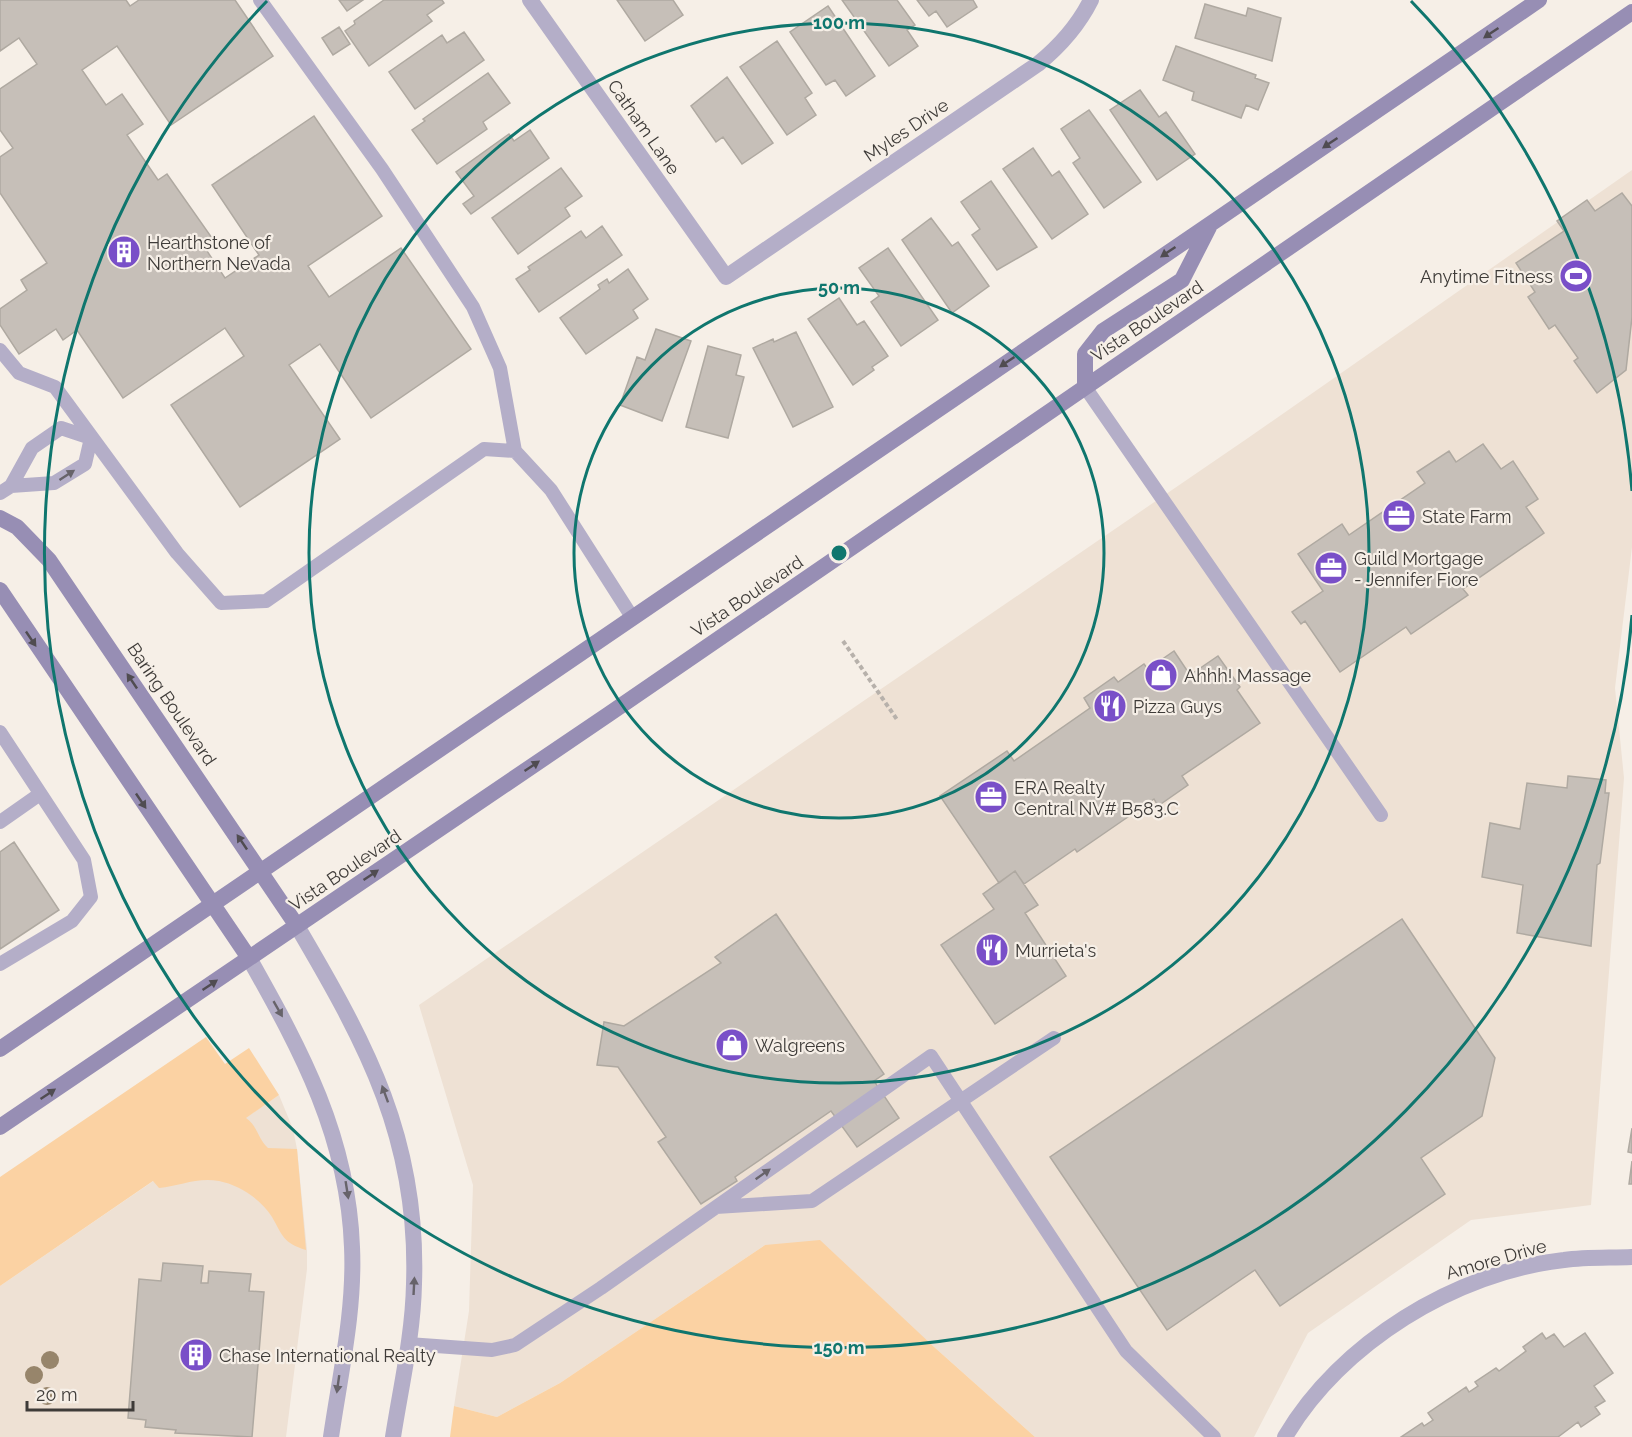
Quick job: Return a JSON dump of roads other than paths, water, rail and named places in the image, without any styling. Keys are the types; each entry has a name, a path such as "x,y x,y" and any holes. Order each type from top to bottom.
{"main road":[{"path":"0,1049 1539,0"},
{"name":"Vista Boulevard","path":"0,1127 1632,12"},
{"path":"1086,387 1085,354 1103,331 1182,279 1210,224"},
{"name":"Baring Boulevard","path":"0,518 17,527 49,560 297,926"},
{"path":"0,590 249,958"}],"street":[{"name":"Catham Lane","path":"530,0 726,277"},
{"name":"Myles Drive","path":"726,277 1038,64 1057,48 1082,18 1091,0"},
{"path":"297,926 363,1041 390,1109 406,1176 414,1247 414,1286 408,1344 393,1437"},
{"path":"249,958 296,1041 319,1091 345,1180 352,1249 350,1295 331,1437"},
{"name":"Amore Drive","path":"1285,1437 1296,1418 1325,1383 1386,1330 1447,1293 1511,1271 1563,1260 1632,1257"}],"lane":[{"path":"260,0 382,169 473,307 500,368 515,451 551,490 632,617"},
{"path":"0,350 19,373 55,387 177,553 221,603 266,601 484,449 515,451"},
{"path":"1086,387 1381,815"},
{"path":"5,489 32,448 61,428 91,438"},
{"path":"5,489 54,483 85,464 91,438"},
{"path":"0,732 84,860 91,897 72,921 0,964"},
{"path":"0,822 40,794"},
{"path":"715,1207 812,1201 1054,1038"},
{"path":"408,1344 492,1350 515,1344 539,1330 931,1056 1126,1351 1214,1437"}],"place":[{"name":"Hearthstone of Northern Nevada","path":"124,252"},
{"name":"Anytime Fitness","path":"1576,276"},
{"name":"State Farm","path":"1399,516"},
{"name":"Guild Mortgage - Jennifer Fiore","path":"1331,568"},
{"name":"Ahhh! Massage","path":"1161,675"},
{"name":"Pizza Guys","path":"1110,706"},
{"name":"ERA Realty Central NV# B583.C","path":"991,797"},
{"name":"Murrieta's","path":"992,950"},
{"name":"Walgreens","path":"732,1045"},
{"name":"Chase International Realty","path":"196,1355"}]}
